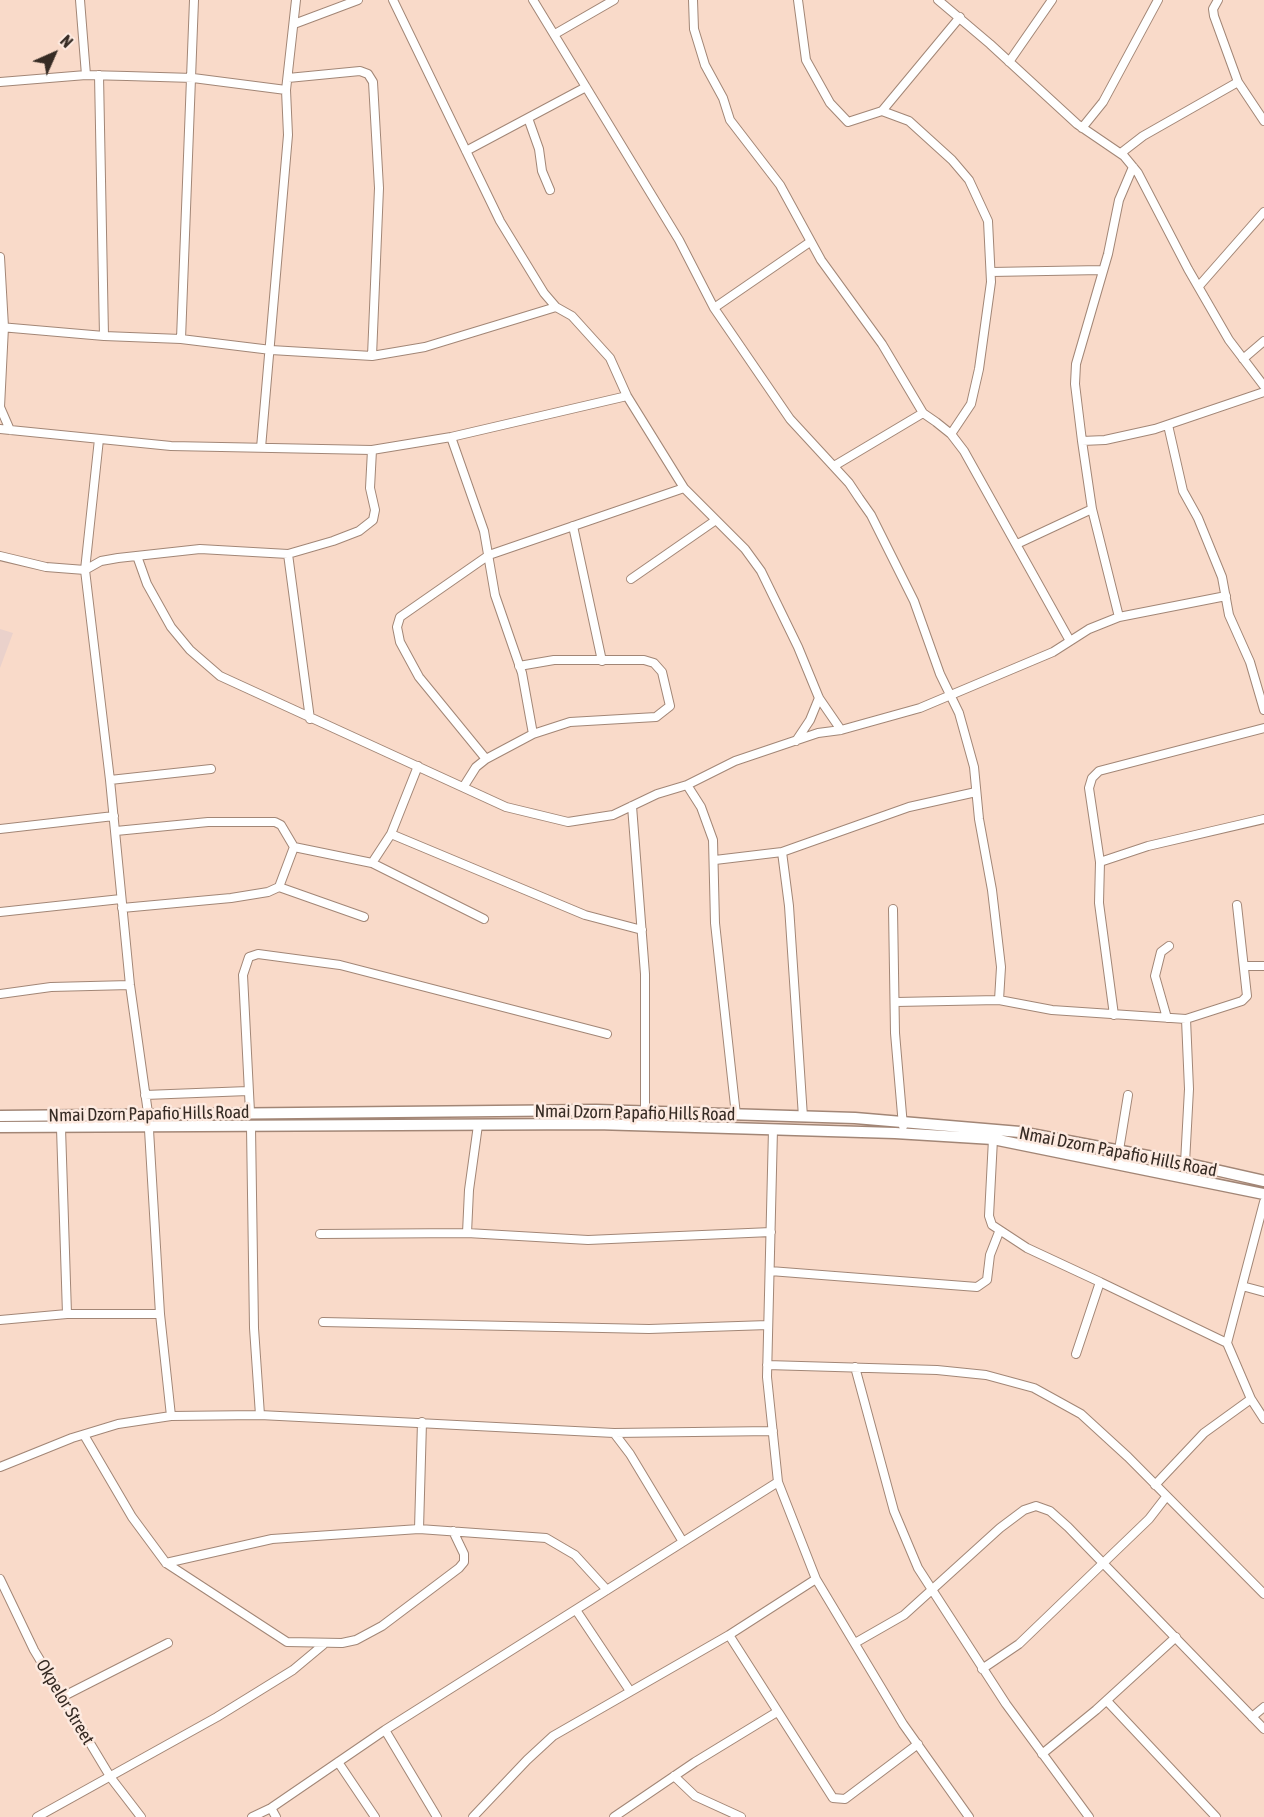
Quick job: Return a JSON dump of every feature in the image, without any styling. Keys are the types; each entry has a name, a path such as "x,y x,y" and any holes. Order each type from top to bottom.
{"street":[{"path":"80,0 86,75"},
{"path":"181,339 193,78 194,0"},
{"path":"261,448 288,135 286,90 296,0"},
{"path":"294,24 358,0"},
{"path":"393,0 500,221 544,293 556,307 572,316 610,358 627,396 684,488 745,549 761,571 798,647 819,698 841,730"},
{"path":"533,0 679,240 714,308 790,419 834,466 871,515 914,601 925,637 959,713 974,767 1000,958 999,1000"},
{"path":"555,34 614,0"},
{"path":"693,0 694,29 705,65 723,98 730,120 780,185 810,242 882,344 923,413 951,434 1017,544 1070,641"},
{"path":"798,0 806,60 830,103 848,122 882,111 960,17"},
{"path":"938,0 960,17 1082,128 1121,153 1133,167 1199,286 1243,358 1264,386"},
{"path":"1009,62 1052,0"},
{"path":"1082,128 1103,102 1158,0"},
{"path":"1218,0 1213,9 1214,16 1238,82 1264,121"},
{"path":"288,78 360,71 368,74 373,82 379,188 372,356"},
{"path":"99,75 104,336"},
{"path":"0,82 99,75 193,78 286,90"},
{"path":"1121,153 1143,136 1238,82"},
{"path":"466,151 586,87"},
{"path":"882,111 909,121 924,132 969,180 988,221 991,272 979,369 971,404 964,418 951,434"},
{"path":"528,118 539,149 542,171 550,190"},
{"path":"1119,617 1092,509 1075,372 1119,200 1133,167"},
{"path":"1199,286 1264,212"},
{"path":"714,308 810,242"},
{"path":"0,257 2,327 0,406 10,430"},
{"path":"991,272 1102,270"},
{"path":"2,327 104,336 181,339 271,350 372,356 425,347 556,307"},
{"path":"1243,358 1264,341"},
{"path":"1082,441 1105,440 1168,425 1264,392"},
{"path":"0,429 171,446 372,450 451,437 627,396"},
{"path":"834,466 923,413"},
{"path":"1168,425 1183,491 1205,533 1222,577 1229,615 1250,662 1264,710"},
{"path":"451,437 484,531 495,595 519,666 533,734"},
{"path":"99,439 85,570 116,831 130,985 148,1113 159,1314 171,1416"},
{"path":"0,556 46,567 85,570 101,561 201,549 288,554 359,531 373,520 372,450"},
{"path":"486,759 419,676 400,642 397,627 400,617 409,608 489,555 684,488"},
{"path":"1017,544 1092,509"},
{"path":"631,579 716,520"},
{"path":"573,526 602,661"},
{"path":"288,554 310,719"},
{"path":"137,556 158,606 183,643 220,676 506,807 568,822 613,815 687,785 735,761 818,733 841,730 920,708 1053,652 1089,629 1119,617 1226,596"},
{"path":"464,786 476,767 486,759 533,734 570,722 656,717 670,706 662,672 654,663 644,660 554,660 519,666"},
{"path":"796,741 810,720 819,698"},
{"path":"1114,1015 1099,903 1100,862 1089,788 1092,778 1099,771 1264,728"},
{"path":"372,863 391,834 418,766"},
{"path":"110,780 211,769"},
{"path":"687,785 708,824 715,860 712,873 715,923 736,1115"},
{"path":"715,860 782,852 909,807 976,792"},
{"path":"632,806 642,930 645,1113"},
{"path":"0,829 114,816"},
{"path":"1100,862 1148,846 1264,819"},
{"path":"116,831 208,822 275,822 281,825 294,847 372,863 484,919"},
{"path":"391,834 585,915 642,930"},
{"path":"279,887 294,847"},
{"path":"782,852 789,906 803,1117"},
{"path":"122,908 231,898 279,887 364,917"},
{"path":"0,912 121,899"},
{"path":"896,1002 999,1000 1052,1010 1186,1019 1242,1000 1246,996 1248,988 1237,905"},
{"path":"893,909 904,1133"},
{"path":"1167,1018 1155,976 1161,962 1161,952 1169,946"},
{"path":"250,1112 243,975 249,957 258,954 340,965 607,1034"},
{"path":"1245,966 1264,966"},
{"path":"0,994 51,987 130,985"},
{"path":"1185,1163 1189,1089 1186,1019"},
{"path":"145,1095 248,1091"},
{"path":"1119,1150 1128,1095"},
{"name":"Nmai Dzorn Papafio Hills Road","path":"0,1116 596,1110 903,1121 1020,1132 1185,1163 1264,1181"},
{"name":"Nmai Dzorn Papafio Hills Road","path":"0,1127 596,1124 904,1133 993,1139 1264,1194"},
{"path":"467,1233 469,1190 478,1125"},
{"path":"251,1126 254,1328 260,1415"},
{"path":"60,1128 68,1314"},
{"path":"773,1129 767,1365 778,1482 816,1578 918,1744 968,1814 958,1817"},
{"path":"993,1139 988,1216 992,1225 999,1232 1027,1248 1227,1343"},
{"path":"1264,1203 1227,1343 1251,1399 1264,1419"},
{"path":"320,1234 467,1233 588,1240 771,1232"},
{"path":"770,1271 977,1287 987,1280 990,1255 999,1232"},
{"path":"1076,1354 1100,1282"},
{"path":"1242,1286 1264,1292"},
{"path":"0,1320 68,1314 159,1314"},
{"path":"323,1322 649,1329 768,1325"},
{"path":"767,1365 855,1367 986,1375 1034,1388 1081,1414 1264,1594"},
{"path":"855,1367 894,1511 918,1568 982,1669 1089,1817"},
{"path":"1155,1485 1204,1433 1251,1399"},
{"path":"0,1467 118,1424 171,1416 260,1415 614,1433 773,1431"},
{"path":"419,1529 422,1422"},
{"path":"614,1433 630,1454 683,1542"},
{"path":"84,1435 132,1517 166,1563 287,1642 323,1645 356,1640 368,1634 459,1569 464,1562 464,1554 453,1531"},
{"path":"252,1817 271,1808 385,1730 778,1482"},
{"path":"982,1669 1005,1656 1149,1519 1166,1497"},
{"path":"855,1643 904,1615 933,1592 1000,1528 1024,1510 1036,1506 1050,1511 1264,1729"},
{"path":"166,1563 239,1544 272,1539 419,1529 453,1531 546,1538 575,1555 607,1590"},
{"path":"474,1817 527,1760 553,1736 729,1635 816,1578"},
{"name":"Okpelor Street","path":"1,1585 34,1650 62,1697 111,1778 141,1817"},
{"path":"576,1610 630,1691"},
{"path":"729,1635 833,1798 838,1801 845,1800 918,1744"},
{"path":"1042,1754 1107,1701 1176,1637"},
{"path":"62,1697 168,1643"},
{"path":"40,1816 111,1778 293,1670 323,1645"},
{"path":"1107,1701 1216,1817"},
{"path":"1252,1717 1264,1707"},
{"path":"614,1817 674,1776 777,1712"},
{"path":"385,1730 437,1817"},
{"path":"338,1762 375,1817"},
{"path":"674,1776 695,1796 741,1817"},
{"path":"271,1808 276,1817"}],"shaded area":[{"path":"0,629 13,633 0,668"}]}
